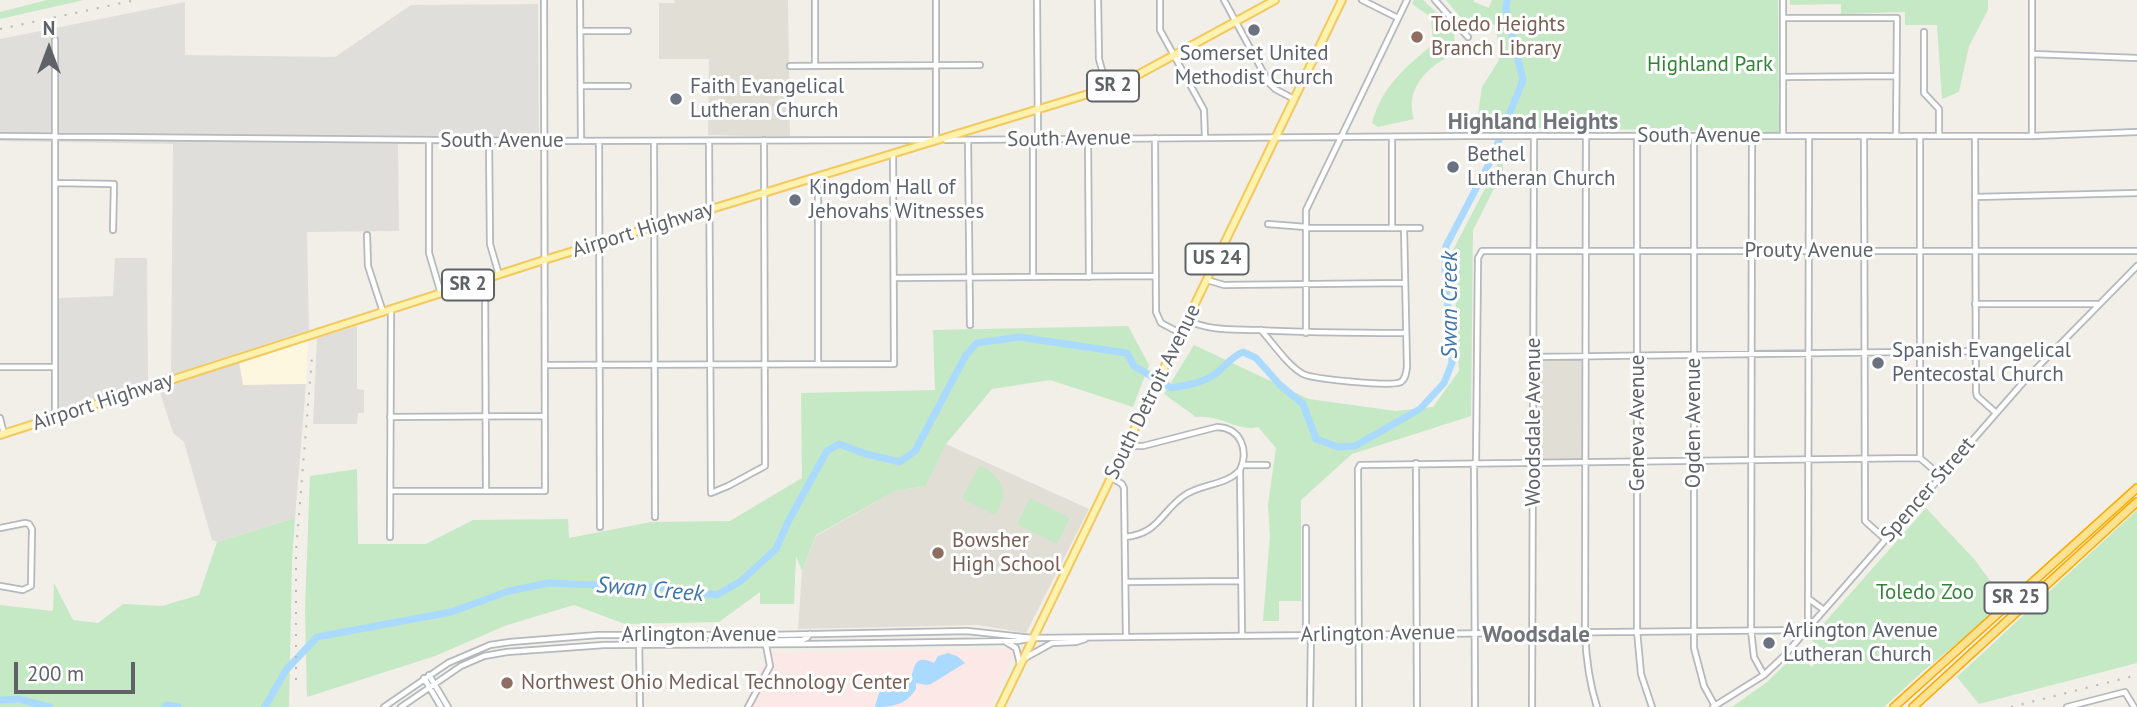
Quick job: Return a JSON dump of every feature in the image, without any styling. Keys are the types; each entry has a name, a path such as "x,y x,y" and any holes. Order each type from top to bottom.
{"highway":[{"name":"SR 25","path":"1894,707 2137,488"},
{"name":"SR 25","path":"1913,707 2137,502"}],"main road":[{"name":"Airport Highway","path":"2,434 544,260 1107,88 1126,81 1275,0"},
{"name":"South Detroit Avenue","path":"1000,707 1342,0"}],"street":[{"path":"390,491 545,491 544,0"},
{"path":"580,0 581,141"},
{"path":"815,0 815,66"},
{"path":"936,0 936,140"},
{"path":"1033,277 1037,0"},
{"path":"1098,0 1099,59 1107,88"},
{"path":"1160,0 1160,30 1204,110 1205,138"},
{"path":"1224,0 1270,85 1294,99"},
{"path":"1362,0 1398,18"},
{"path":"1306,333 1306,210 1407,0"},
{"path":"1435,0 1468,37"},
{"path":"1783,0 1783,136"},
{"path":"2032,0 2032,136"},
{"path":"1783,18 1897,18 1896,136"},
{"path":"581,31 628,31"},
{"path":"1924,32 1924,93 1939,109 1939,136"},
{"path":"55,40 55,417"},
{"path":"2032,54 2137,58"},
{"path":"790,66 980,65"},
{"path":"1784,77 1896,76"},
{"path":"581,86 628,86"},
{"name":"South Avenue","path":"0,136 709,141 2032,136 2137,132"},
{"name":"Woodsdale Avenue","path":"1532,707 1534,136"},
{"path":"1586,136 1584,632 1591,691 1597,707"},
{"name":"Geneva Avenue","path":"1637,136 1637,631 1641,674 1652,707"},
{"name":"Ogden Avenue","path":"1694,136 1693,631 1697,666 1714,706"},
{"path":"1752,136 1751,630 1754,657 1764,675"},
{"path":"1808,630 1810,136"},
{"path":"1864,136 1865,521 1885,539"},
{"path":"1920,136 1920,458"},
{"path":"1975,136 1977,396 1995,412"},
{"path":"1392,137 1392,228"},
{"path":"1088,138 1089,277"},
{"path":"1155,138 1158,319 1182,334"},
{"path":"429,140 429,253 441,294"},
{"path":"709,141 711,493 765,466 764,140"},
{"path":"968,140 970,324"},
{"path":"489,141 490,244 499,275"},
{"path":"599,141 600,527"},
{"path":"653,141 655,517"},
{"path":"545,365 894,364 892,154"},
{"path":"818,177 818,364"},
{"path":"55,183 114,184 113,230"},
{"path":"1975,197 2137,193"},
{"path":"1268,224 1420,228"},
{"path":"1261,330 1296,369 1307,376 1387,384 1401,382 1407,367 1404,228"},
{"path":"367,235 368,265 387,311 390,537"},
{"name":"Prouty Avenue","path":"1475,463 1478,258 1482,251 2137,251"},
{"name":"Spencer Street","path":"1714,706 1764,675 1808,630 1995,412 2137,267"},
{"path":"894,278 1156,276"},
{"path":"485,279 486,491"},
{"path":"1207,279 1224,285 1405,283"},
{"path":"1975,304 2099,304"},
{"path":"1188,321 1209,329 1306,333 1406,332"},
{"path":"1534,357 1975,351"},
{"path":"0,367 54,367"},
{"path":"390,417 545,416"},
{"path":"0,418 2,434"},
{"path":"1127,446 1143,446 1200,430 1222,427 1241,440 1244,452 1241,467 1241,636"},
{"path":"1359,707 1360,465 1920,458 1941,476"},
{"path":"1416,463 1417,707"},
{"path":"1475,463 1475,707"},
{"path":"1125,537 1139,536 1153,528 1172,505 1189,492 1226,480 1235,475 1241,467 1267,465"},
{"path":"1112,478 1124,488 1126,637"},
{"path":"0,527 29,524 32,529 32,556 31,586 23,590 0,586"},
{"path":"1306,528 1310,707"},
{"path":"1126,582 1241,581"},
{"path":"1808,598 1824,610"},
{"name":"Arlington Avenue","path":"401,707 461,666 495,654 577,646 1002,641 1089,637 1808,630"},
{"name":"Arlington Avenue","path":"384,707 449,663 490,645 583,636 639,635 967,631 1032,638"},
{"path":"639,635 640,707"},
{"path":"696,645 725,641 802,640 810,635"},
{"path":"1002,641 1016,648 1021,662 1052,643 1076,642 1089,637"},
{"path":"748,707 770,666 766,645"},
{"path":"427,676 447,707"},
{"path":"432,685 441,707"},
{"path":"2067,707 2125,692 2134,707"}],"shaded area":[{"path":"674,0 788,0 790,137 708,135 709,59 659,59 659,3 675,3"},
{"path":"185,2 185,55 335,57 411,5 538,4 539,146 398,144 399,231 307,232 309,330 59,411 59,298 113,296 115,258 147,258 148,380 171,372 173,144 0,141 0,39"},
{"path":"357,326 357,389 364,390 364,413 358,413 357,424 313,424 317,338"},
{"path":"308,341 306,384 243,385 239,362"},
{"path":"1586,356 1586,462 1534,462 1534,357"},
{"path":"239,362 243,385 306,384 295,518 217,542 212,540 184,442 173,433 159,389"},
{"name":"Bowsher High School","path":"946,444 1089,509 1026,633 978,625 798,629 802,571 816,536 895,491 926,486"},
{"path":"1012,649 1014,656 990,707 745,707 767,653"}],"green space":[{"path":"47,0 84,0 0,19 0,12"},
{"path":"1414,0 1423,0 1454,29 1453,49 1429,70 1415,89 1412,103 1414,119 1378,127 1372,123 1388,88 1433,44 1431,17 1412,4"},
{"name":"Highland Park","path":"1446,0 1474,0 1489,8 1492,0 1778,0 1779,132 1476,127 1482,87 1499,60 1496,25 1489,24 1478,29 1465,23"},
{"path":"1790,0 1988,0 1988,10 1969,46 1959,92 1942,99 1937,25 1905,25 1905,12 1841,14 1841,4 1790,5"},
{"path":"1502,156 1503,171 1473,230 1471,416 1352,454 1301,500 1301,601 1279,601 1279,621 1263,621 1270,537 1268,505 1276,448 1258,427 1243,427 1213,418 1196,417 1164,394 1194,345 1309,399 1396,411 1433,407 1459,371 1453,250"},
{"path":"1128,326 1149,365 1133,407 1050,380 992,389 946,444 926,486 895,491 816,535 802,571 796,556 794,604 760,604 760,592 719,622 625,624 574,605 507,625 435,656 307,697 305,608 310,476 357,469 358,544 426,544 473,520 568,519 569,538 651,522 730,521 802,478 801,393 935,390 933,330"},
{"path":"980,465 994,475 1002,486 1002,499 995,515 963,499"},
{"path":"1030,498 1070,518 1057,544 1017,524"},
{"name":"Toledo Zoo","path":"1926,508 1975,560 2006,603 1884,707 1732,707 1767,682 1796,654 1812,667 1825,651 1810,639"},
{"name":"Toledo Zoo","path":"2137,510 2137,663 1979,704 1957,677"},
{"path":"295,518 289,707 0,707 0,605 53,611 54,583 73,620 98,623 123,604 162,606 199,595 217,542"}],"water":[{"path":"948,653 965,663 931,684 916,683 916,689 903,702 893,706 875,707 882,687 890,679 896,677 910,681 918,661 927,660 934,663 938,656"}],"waterway":[{"name":"Swan Creek","path":"265,707 286,670 317,637 451,612 509,591 548,583 671,588 717,595 741,581 776,549 827,451 839,444 900,462 915,451 966,355 977,343 1019,337 1127,353 1134,366 1171,388 1204,380 1243,352 1256,358 1280,385 1303,404 1316,439 1338,447 1355,446 1420,409 1444,383 1452,363 1445,270 1446,246 1491,160 1523,80 1506,9 1507,0"},
{"name":"Swan Creek","path":"0,700 19,699 49,707"},
{"name":"Swan Creek","path":"165,707 178,707"}],"railway":[{"path":"0,29 136,0"},
{"path":"296,680 296,551 312,357"},
{"path":"2011,707 2137,675"}],"place":[{"name":"Somerset United Methodist Church","path":"1254,30"},
{"name":"Toledo Heights Branch Library","path":"1417,37"},
{"name":"Faith Evangelical Lutheran Church","path":"676,99"},
{"name":"Bethel Lutheran Church","path":"1453,167"},
{"name":"Kingdom Hall of Jehovahs Witnesses","path":"795,200"},
{"name":"Spanish Evangelical Pentecostal Church","path":"1878,363"},
{"name":"Bowsher High School","path":"938,553"},
{"name":"Arlington Avenue Lutheran Church","path":"1769,643"},
{"name":"Northwest Ohio Medical Technology Center","path":"507,683"}],"district":[{"name":"Highland Heights","path":"1533,122"},
{"name":"Woodsdale","path":"1536,635"}]}
